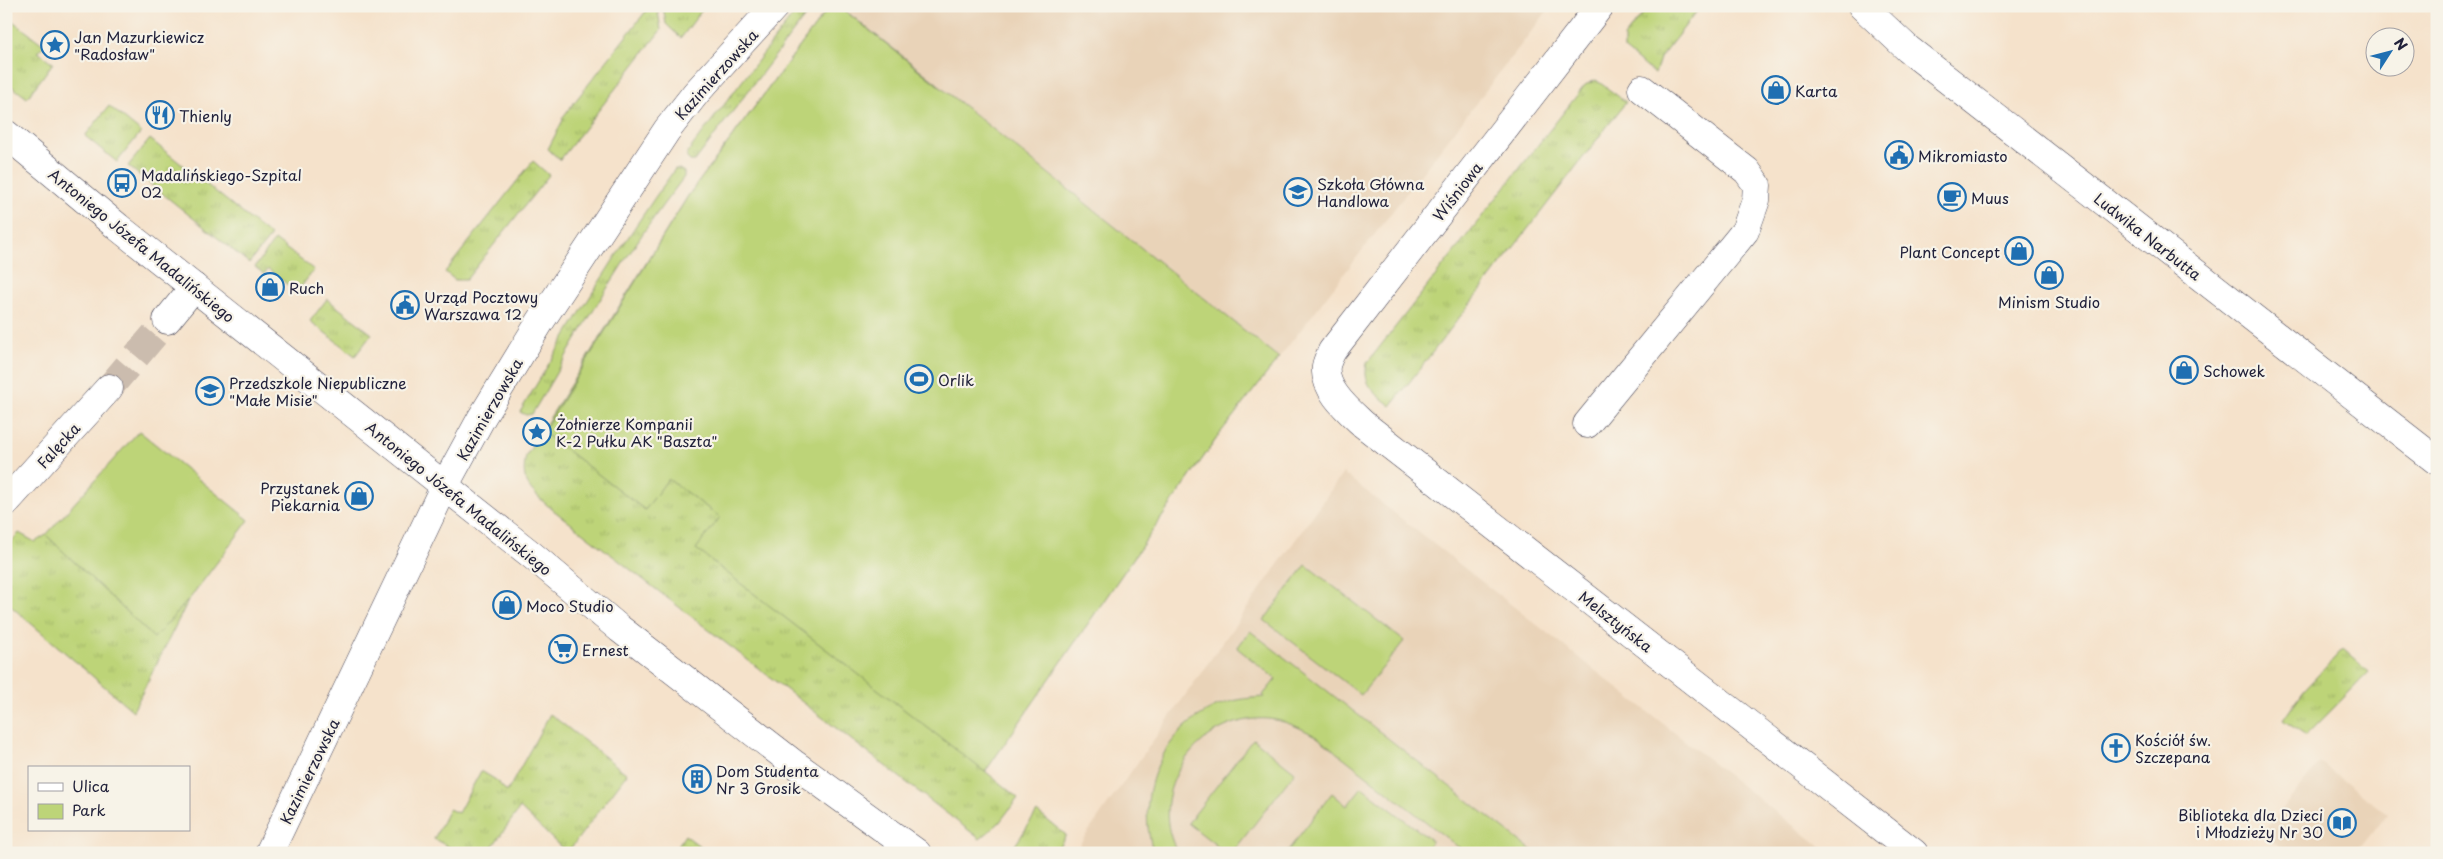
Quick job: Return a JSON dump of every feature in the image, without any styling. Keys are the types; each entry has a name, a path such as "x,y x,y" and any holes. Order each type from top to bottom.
{"street":[{"name":"Kazimierzowska","path":"269,853 445,485 482,418 540,322 667,130 696,94 775,6"},
{"name":"Wiśniowa","path":"1328,380 1326,366 1332,351 1600,6"},
{"name":"Ludwika Narbutta","path":"1862,6 1908,49 2437,461"},
{"path":"1587,424 1745,231 1756,200 1757,185 1747,171 1642,89"},
{"name":"Antoniego Józefa Madalińskiego","path":"6,134 194,287 445,485 620,630 793,763 917,853"},
{"path":"167,320 194,287"},
{"name":"Melsztyńska","path":"1328,380 1343,405 1363,424 1914,853"},
{"name":"Falęcka","path":"6,502 109,388"}],"shaded area":[{"path":"839,6 1551,6 1279,358"},
{"path":"1343,473 1829,853 1089,853 1079,845"},
{"path":"2320,762 2387,814 2356,853 2288,853 2263,833"}],"green space":[{"path":"650,6 657,6 661,30 560,160 548,149 563,120 562,118"},
{"path":"663,6 705,6 681,38 666,24"},
{"path":"800,6 813,6 695,161 690,161 687,158 687,153"},
{"name":"Orlik","path":"830,6 839,6 938,84 1221,432 985,771 1018,798 999,823 980,839 548,506 528,485 524,473 526,456 688,196"},
{"name":"Orlik","path":"830,6 839,6 1279,358 1221,432 985,772 696,549 720,517 668,479 645,510 543,432 688,196"},
{"path":"1649,6 1701,6 1660,58 1655,74 1624,49 1624,37"},
{"path":"6,16 44,45 38,52 53,63 27,98 6,82"},
{"path":"1596,80 1626,102 1391,406 1368,383 1366,377 1367,363 1585,85"},
{"path":"109,106 141,132 117,162 85,136"},
{"path":"150,139 271,236 249,263 128,166"},
{"path":"533,161 549,175 466,280 455,280 445,272"},
{"path":"675,169 684,172 684,177 623,263 532,414 526,415 520,412 614,259"},
{"path":"275,240 314,270 297,292 268,269 264,274 255,267"},
{"path":"327,299 372,334 355,356 310,321"},
{"path":"139,431 249,520 191,597 154,638 46,535"},
{"path":"19,533 35,542 46,535 154,637 190,597 133,711 6,602 6,548"},
{"path":"1306,565 1404,641 1361,695 1264,620"},
{"path":"1250,631 1535,853 1466,853 1317,737 1284,722 1258,719 1227,726 1208,737 1192,751 1179,769 1171,789 1167,810 1169,832 1178,853 1154,853 1148,831 1147,808 1151,786 1158,765 1169,745 1184,728 1202,714 1228,702 1265,697 1263,695 1276,679 1237,648"},
{"path":"2343,649 2369,672 2306,736 2283,720 2304,690"},
{"path":"550,714 627,774 567,853 520,808 492,847 482,851 458,852 434,839 449,809 458,813 481,771 496,780 507,792"},
{"path":"1253,739 1295,772 1232,853 1226,853 1188,823"},
{"path":"1362,787 1432,841 1424,853 1286,853 1332,793 1347,806"},
{"path":"1037,812 1066,835 1055,853 1010,853"},
{"path":"685,835 709,853 673,853"}],"tunnel":[{"path":"109,388 167,320"}],"place":[{"name":"Jan Mazurkiewicz \"Radosław\"","path":"55,45"},
{"name":"Karta","path":"1776,90"},
{"name":"Thienly","path":"160,115"},
{"name":"Mikromiasto","path":"1899,155"},
{"name":"Madalińskiego-Szpital 02","path":"122,183"},
{"name":"Szkoła Główna Handlowa","path":"1298,192"},
{"name":"Muus","path":"1952,197"},
{"name":"Plant Concept","path":"2019,251"},
{"name":"Minism Studio","path":"2049,275"},
{"name":"Ruch","path":"270,287"},
{"name":"Urząd Pocztowy Warszawa 12","path":"405,305"},
{"name":"Schowek","path":"2184,370"},
{"name":"Orlik","path":"919,379"},
{"name":"Przedszkole Niepubliczne \"Małe Misie\"","path":"210,391"},
{"name":"Żołnierze Kompanii K-2 Pułku AK \"Baszta\"","path":"537,432"},
{"name":"Przystanek Piekarnia","path":"359,496"},
{"name":"Moco Studio","path":"507,605"},
{"name":"Ernest","path":"563,649"},
{"name":"Kościół św. Szczepana","path":"2116,748"},
{"name":"Dom Studenta Nr 3 Grosik","path":"697,779"},
{"name":"Biblioteka dla Dzieci i Młodzieży Nr 30","path":"2342,823"}]}
